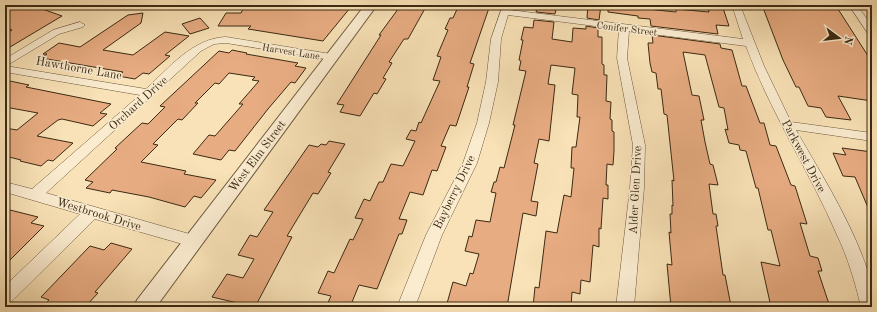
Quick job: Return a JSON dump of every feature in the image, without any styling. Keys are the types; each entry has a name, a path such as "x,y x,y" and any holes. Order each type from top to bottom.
{"street":[{"name":"West Elm Street","path":"144,307 371,5"},
{"name":"Parkwest Drive","path":"736,5 749,43 766,83 787,125 819,181 855,258 870,307"},
{"path":"853,5 872,32"},
{"path":"866,5 872,6"},
{"name":"Conifer Street","path":"506,8 624,27 749,43"},
{"name":"Bayberry Drive","path":"406,307 434,235 472,157 483,123 492,82 496,39 506,8"},
{"path":"5,63 56,32 80,25"},
{"name":"Alder Glen Drive","path":"624,27 622,58 639,145 637,188 625,307"},
{"name":"Orchard Drive","path":"35,195 197,48 215,40 226,40 251,44"},
{"name":"Harvest Lane","path":"251,44 331,57"},
{"name":"Hawthorne Lane","path":"5,68 149,93"},
{"path":"787,125 872,137"},
{"name":"Westbrook Drive","path":"5,187 91,213 193,241"},
{"path":"5,297 91,213"}],"building":[{"path":"5,5 31,5 62,16 5,50 5,34 12,30 5,28"},
{"path":"245,5 329,5 350,8 323,41 248,29 251,26 218,26 226,13 241,13"},
{"path":"401,5 427,5 408,39 404,39 389,62 392,63 383,78 386,79 377,94 374,93 360,116 340,112 344,105 337,104 381,35 379,35"},
{"path":"464,5 490,5 470,63 474,64 467,87 469,87 456,126 450,125 441,146 446,147 437,171 432,170 423,195 410,192 399,219 407,220 402,234 399,234 377,289 359,285 350,307 326,307 331,296 318,293 328,271 334,273 350,239 353,240 363,219 355,218 364,199 370,201 379,182 383,182 391,164 403,166 415,141 406,139 411,130 416,131 419,122 421,123 440,81 433,80 441,57 437,56 448,30 445,29 450,18 453,18 458,7 463,7"},
{"path":"538,5 557,5 555,14 536,12"},
{"path":"588,5 601,5 599,20 587,18"},
{"path":"608,5 639,5 647,7 647,9 676,12 676,9 709,12 707,5 722,5 729,26 716,25 718,34 651,26 650,19 608,12"},
{"path":"762,5 802,5 838,9 872,60 872,101 838,96 851,120 826,117 821,108 808,106 799,87 796,87 783,60"},
{"path":"143,13 141,23 103,50 133,55 165,32 189,36 165,55 170,56 149,74 143,73 135,79 118,76 123,72 41,58 47,54 43,54 59,43 80,47 128,15"},
{"path":"200,18 209,28 190,34 182,24"},
{"path":"534,20 554,22 552,39 572,42 573,28 586,29 586,26 598,28 598,37 602,37 602,64 604,65 604,75 607,75 606,101 611,102 610,119 612,120 612,131 614,132 614,151 613,165 607,164 606,185 608,185 608,199 603,198 601,229 599,228 599,247 593,245 590,282 581,280 580,294 572,292 571,307 533,307 535,287 539,288 546,231 557,233 564,195 571,197 574,168 571,168 572,147 576,147 580,117 577,117 578,95 572,94 575,68 551,65 548,84 555,85 549,141 539,139 534,163 538,164 531,201 538,202 536,216 523,213 507,307 446,307 453,282 466,286 470,273 473,274 479,254 465,251 469,236 472,237 476,220 490,222 496,193 491,192 494,182 496,182 500,167 504,168 515,125 513,125 526,71 519,70 521,61 519,60 523,40 521,40 524,27 533,28"},
{"path":"652,35 720,44 721,48 732,50 742,86 746,86 760,123 764,123 770,145 776,146 791,185 795,186 807,224 800,223 810,256 818,258 822,271 818,271 830,307 771,307 761,262 780,266 771,230 768,230 758,188 756,188 746,151 740,150 739,145 729,143 725,129 728,130 724,108 719,107 705,55 683,52 692,95 699,96 704,120 701,120 705,142 710,164 713,165 718,185 709,184 713,214 716,214 718,226 716,226 723,275 725,275 731,306 709,302 710,307 671,307 667,264 672,265 669,232 671,233 670,214 672,214 672,205 673,206 672,180 674,181 667,115 664,114 661,89 658,89 656,73 652,72 650,63 648,43 653,43"},
{"path":"232,50 247,53 246,54 298,63 295,66 306,68 295,83 291,82 235,151 229,150 221,160 193,154 209,135 215,136 243,104 239,104 259,81 252,80 255,77 229,73 219,84 215,83 195,103 198,103 182,120 178,119 153,144 158,145 141,162 186,171 184,174 216,180 201,198 194,196 185,207 149,197 112,190 110,193 86,188 93,182 85,180 117,149 115,148 142,123 148,124 165,107 160,106 219,51 229,53"},
{"path":"5,80 29,85 26,87 111,104 100,113 107,114 93,126 62,119 58,120 37,136 73,143 53,161 48,160 41,166 5,156 5,128 17,130 38,113 5,107"},
{"path":"329,141 345,144 328,172 331,173 318,194 313,193 287,236 292,237 255,307 212,297 227,274 243,278 254,259 238,255 250,235 257,237 273,212 264,210 309,145 318,147 321,144 326,145"},
{"path":"842,148 872,152 872,217 855,177 843,176 833,153 846,155"},
{"path":"10,210 38,217 31,223 44,226 5,265 5,215"},
{"path":"111,243 132,249 95,292 98,293 85,307 42,307 49,300 41,297 90,246 104,250"}]}
